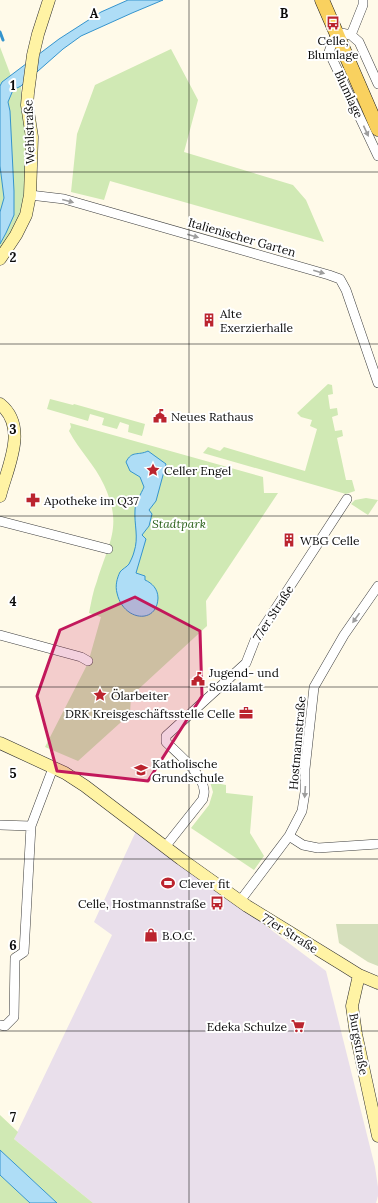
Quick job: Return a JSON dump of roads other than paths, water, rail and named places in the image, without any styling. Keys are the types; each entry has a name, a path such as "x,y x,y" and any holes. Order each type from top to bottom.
{"main road":[{"name":"Blumlage","path":"322,0 336,32 364,113 378,129"}],"street":[{"name":"Wehlstraße","path":"0,259 16,235 26,215 30,195 32,137 27,105 29,81 38,34 49,0"},
{"path":"351,35 363,5 363,0"},
{"path":"336,32 351,35 359,42 378,84"},
{"name":"Blumlage","path":"364,113 378,156"},
{"name":"Italienischer Garten","path":"30,195 64,199 340,279 346,290 378,383"},
{"path":"0,404 4,407 11,418 15,435 13,449 0,496"},
{"name":"77er Straße","path":"165,847 203,799 204,790 201,780 166,742 166,736 246,663 254,640 347,499"},
{"path":"0,520 108,549"},
{"name":"Hostmannstraße","path":"240,901 289,836 302,811 306,792 305,769 314,687 344,635 375,598 378,586"},
{"path":"0,635 81,657 88,661"},
{"name":"77er Straße","path":"0,743 53,768 85,786 165,847 240,901 359,975 378,983"},
{"path":"0,1025 5,1026 14,1017 15,958 24,952 31,826 53,768"},
{"path":"0,825 31,826"},
{"path":"289,836 303,845 318,848 378,844"},
{"name":"Burgstraße","path":"359,975 352,1006 356,1034 378,1136"}],"water":[{"path":"128,0 163,0 81,36 63,49 21,86 13,90 8,102 10,111 14,215 0,244 0,212 4,198 0,166 0,86 2,82 59,39 101,12"},
{"path":"148,451 166,464 156,501 149,510 152,514 149,526 142,535 146,539 136,573 145,576 145,580 156,589 158,598 156,607 152,613 146,616 139,616 132,614 120,602 116,585 120,572 129,564 134,554 136,541 135,507 144,487 140,477 130,471 126,462 128,458 133,455"},
{"path":"0,1150 57,1203 30,1203 0,1175"}],"waterway":[{"path":"0,32 3,40"}],"place":[{"name":"Celle, Blumlage","path":"333,23"},
{"name":"Alte Exerzierhalle","path":"209,320"},
{"name":"Neues Rathaus","path":"160,416"},
{"name":"Celler Engel","path":"153,470"},
{"name":"Apotheke im Q37","path":"33,500"},
{"name":"WBG Celle","path":"289,540"},
{"name":"Jugend- und Sozialamt","path":"198,679"},
{"name":"Ölarbeiter","path":"100,695"},
{"name":"DRK Kreisgeschäftsstelle Celle","path":"246,713"},
{"name":"Katholische Grundschule","path":"141,770"},
{"name":"Clever fit","path":"168,883"},
{"name":"Celle, Hostmannstraße","path":"217,903"},
{"name":"B.O.C.","path":"151,935"},
{"name":"Edeka Schulze","path":"298,1026"}],"park label":[{"name":"Stadtpark","path":"179,523"}]}
